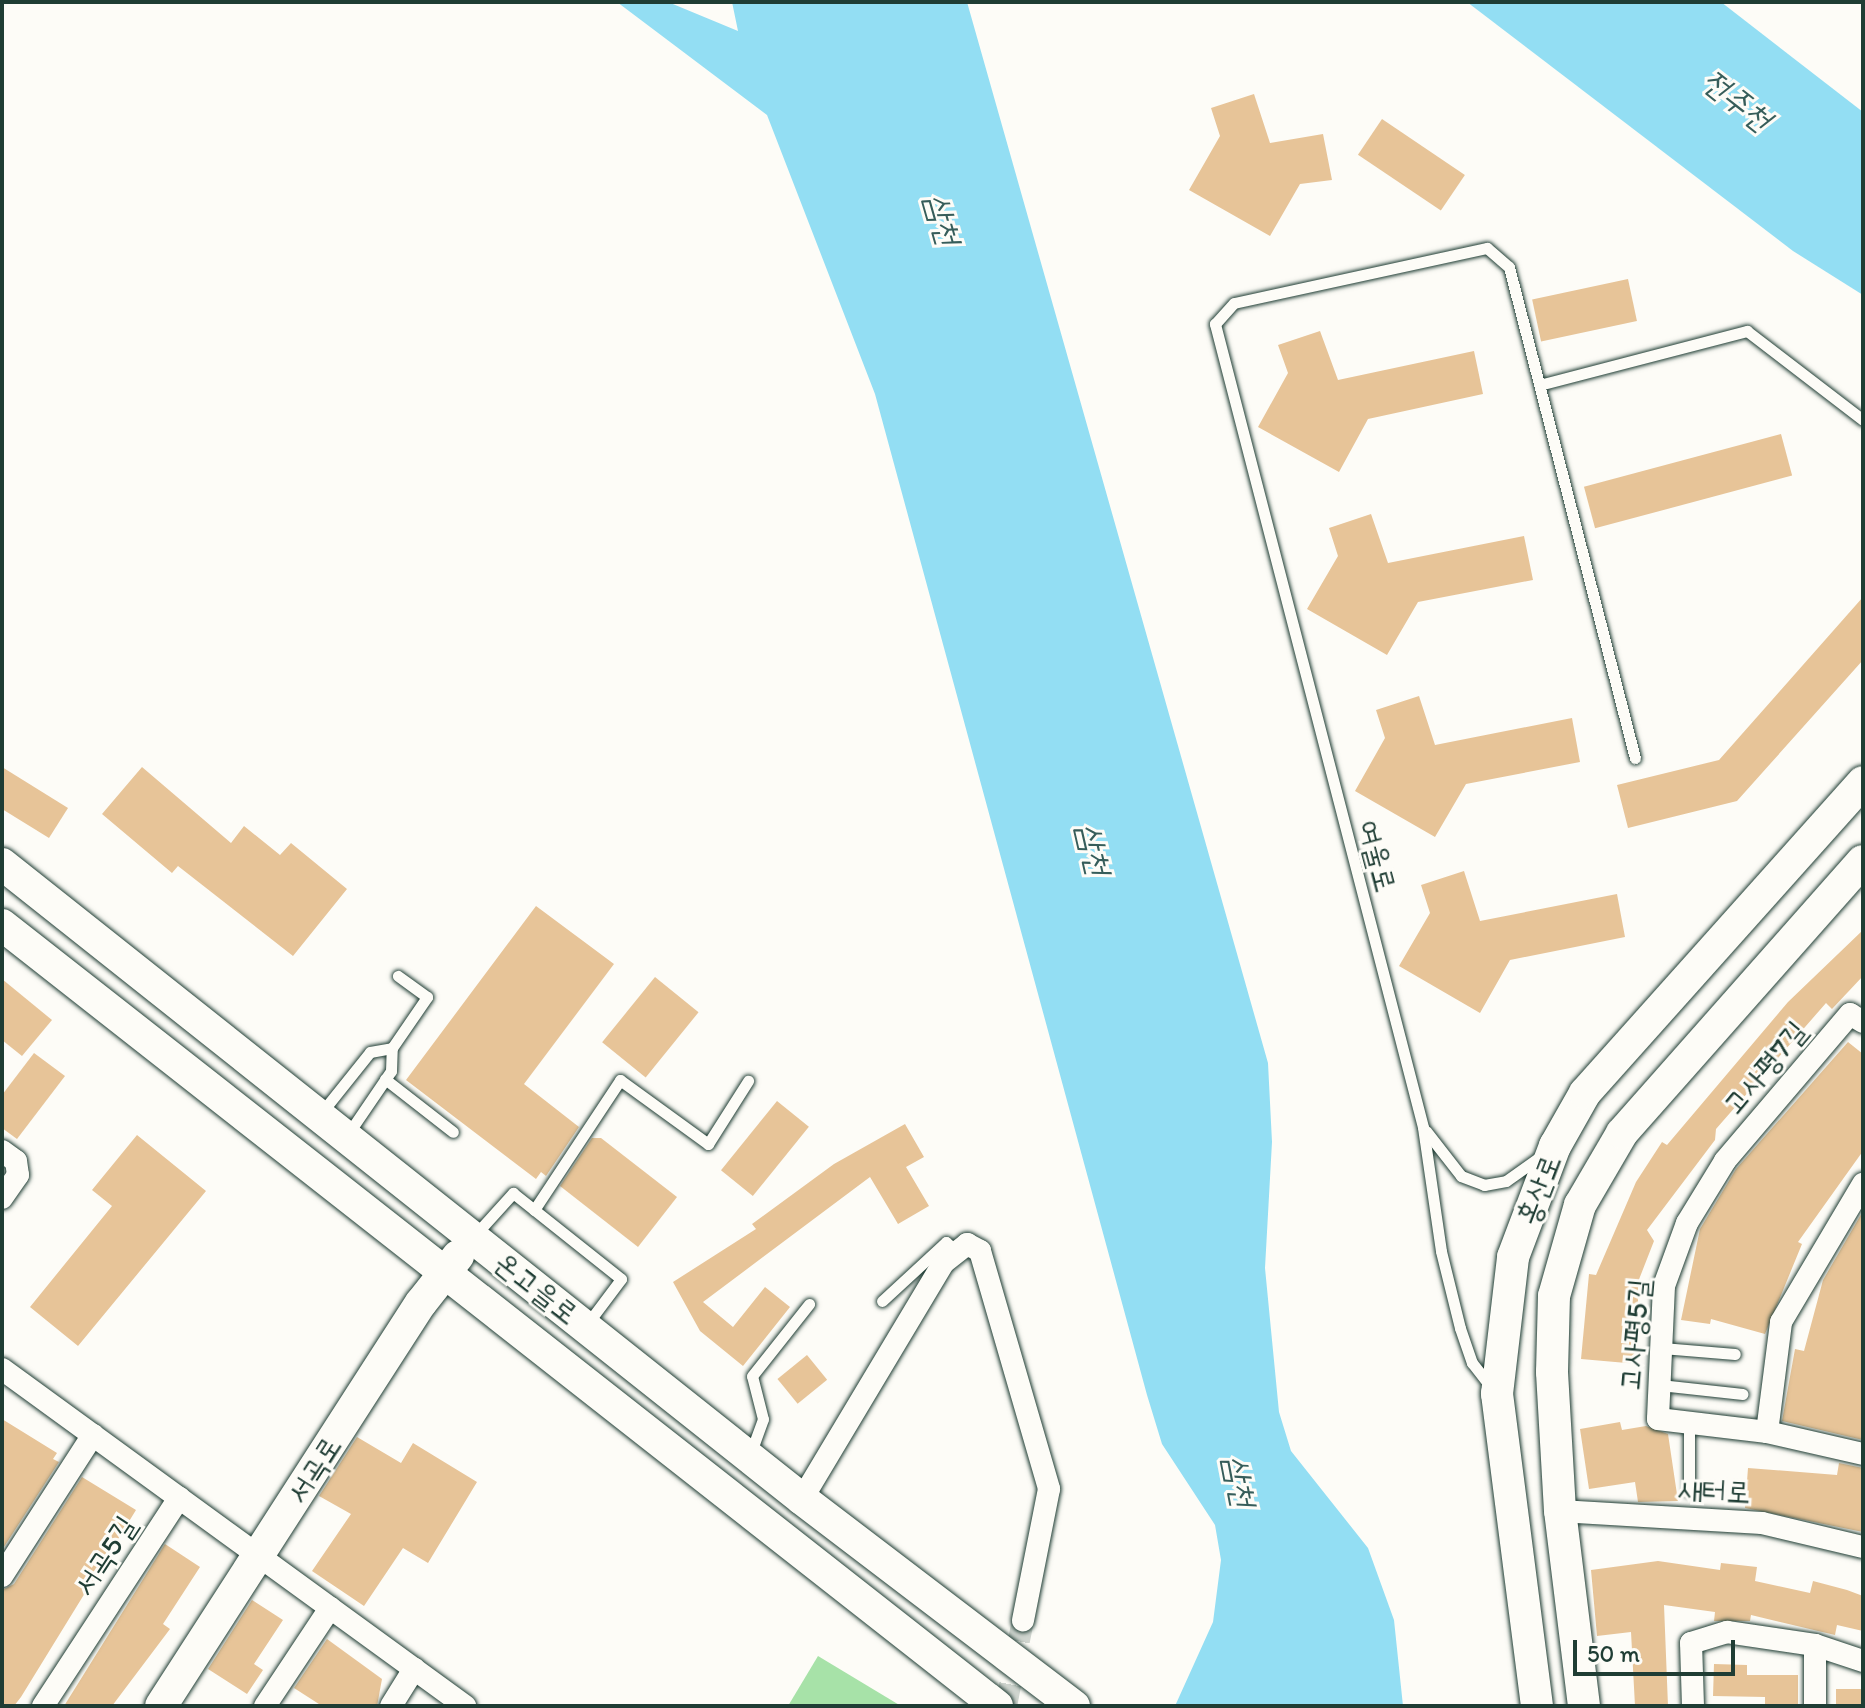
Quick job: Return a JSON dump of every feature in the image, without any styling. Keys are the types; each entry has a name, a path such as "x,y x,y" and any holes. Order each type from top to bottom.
{"street":[{"name":"홍산로","path":"1537,1706 1497,1394 1513,1257 1555,1146 1585,1093 1863,782"},
{"name":"홍산로","path":"1584,1706 1560,1511 1554,1296 1580,1205 1622,1133 1863,861"},
{"name":"온고을로","path":"2,864 802,1499 1074,1706"},
{"name":"온고을로","path":"2,925 997,1706"},
{"name":"고사평7길","path":"1725,1161 1859,1012"},
{"path":"2,1151 16,1161 18,1175 2,1198"},
{"name":"고사평5길","path":"1725,1161 1687,1223 1664,1286 1658,1419 1767,1432 1863,1454"},
{"path":"1767,1432 1781,1322 1863,1184"},
{"name":"서곡로","path":"161,1706 472,1238"},
{"path":"802,1499 943,1263 967,1244 980,1251 1049,1489 1023,1620"},
{"path":"4,1375 93,1435 465,1706"},
{"path":"2,1576 93,1435"},
{"name":"서곡5길","path":"43,1706 179,1498"},
{"name":"새터로","path":"1560,1511 1762,1523 1863,1547"},
{"path":"884,1617 909,1580"},
{"path":"265,1706 330,1608"},
{"path":"1693,1706 1691,1643 1727,1632 1815,1645 1863,1661"},
{"path":"1815,1645 1815,1706"},
{"path":"391,1706 414,1669"}],"lane":[{"name":"여울로","path":"1497,1394 1472,1363 1460,1328 1441,1251 1423,1127 1215,324 1234,303 1487,248 1509,267 1543,384"},
{"path":"1635,758 1543,384 1747,331 1863,420"},
{"path":"346,1138 385,1079 392,1048 427,997 398,976"},
{"path":"318,1117 370,1052 392,1048"},
{"path":"385,1079 453,1132"},
{"path":"534,1210 620,1080 708,1144 748,1081"},
{"path":"1423,1127 1461,1176 1484,1185 1506,1181 1555,1146"},
{"path":"472,1238 513,1193 621,1279 585,1327"},
{"path":"882,1301 946,1242 956,1251"},
{"path":"749,1457 763,1419 752,1376 809,1304"},
{"path":"1662,1348 1735,1354"},
{"path":"1660,1385 1743,1394"},
{"path":"1689,1423 1689,1491"}],"green space":[{"path":"818,1656 901,1706 788,1706"}],"water":[{"name":"삼천","path":"617,2 668,2 738,31 732,2 967,2 1268,1063 1272,1142 1265,1268 1279,1412 1291,1451 1368,1548 1394,1620 1403,1706 1175,1706 1213,1622 1221,1560 1215,1525 1162,1444 1147,1395 875,394 767,115"},
{"name":"전주천","path":"1467,2 1721,2 1863,112 1863,295 1793,251"}],"building":[{"path":"1254,94 1270,143 1323,134 1332,180 1300,184 1270,236 1189,190 1220,136 1211,108"},
{"path":"1382,119 1465,175 1441,211 1358,155"},
{"path":"1628,279 1637,321 1541,341 1532,299"},
{"path":"1320,331 1338,380 1474,351 1483,394 1368,419 1339,472 1258,427 1288,373 1278,345"},
{"path":"1781,434 1792,476 1595,528 1584,487"},
{"path":"1371,514 1388,563 1524,536 1533,580 1418,602 1387,655 1307,609 1338,556 1329,528"},
{"path":"1863,597 1863,660 1737,801 1628,828 1617,785 1719,760"},
{"path":"1419,696 1435,745 1572,718 1580,762 1466,784 1435,837 1355,791 1385,738 1376,710"},
{"path":"2,767 68,808 49,838 2,809"},
{"path":"142,767 231,843 244,826 280,855 291,843 347,889 293,956 178,866 172,873 102,814"},
{"path":"1464,871 1480,921 1617,894 1625,937 1510,960 1480,1013 1399,966 1430,913 1421,885"},
{"path":"536,906 614,964 524,1084 579,1127 546,1176 541,1172 536,1179 406,1080"},
{"path":"1863,930 1863,976 1832,1009 1826,1003 1716,1129 1715,1140 1647,1230 1654,1241 1638,1282 1638,1364 1581,1359 1589,1274 1596,1275 1636,1182 1662,1142 1667,1145 1788,1002"},
{"path":"655,977 699,1012 646,1078 602,1042"},
{"path":"2,979 52,1020 22,1056 2,1040"},
{"path":"1848,1042 1863,1054 1863,1151 1798,1242 1802,1244 1765,1334 1711,1319 1710,1324 1681,1320 1700,1229 1736,1169"},
{"path":"34,1053 65,1076 17,1139 2,1128 2,1095"},
{"path":"777,1101 809,1127 753,1196 721,1170"},
{"path":"905,1124 924,1157 906,1167 929,1206 898,1224 870,1177 703,1302 733,1327 765,1287 790,1307 743,1366 700,1331 673,1282 756,1229 752,1224 834,1164"},
{"path":"137,1135 206,1191 78,1346 30,1307 112,1206 92,1190"},
{"path":"592,1138 601,1138 677,1197 638,1247 560,1186"},
{"path":"1863,1211 1863,1440 1782,1421 1795,1349 1804,1351 1823,1280"},
{"path":"807,1355 827,1380 798,1404 777,1379"},
{"path":"2,1419 57,1453 53,1459 59,1462 2,1550"},
{"path":"1620,1422 1622,1430 1646,1426 1668,1434 1678,1501 1638,1502 1635,1482 1589,1489 1580,1429"},
{"path":"357,1437 401,1463 413,1443 477,1482 428,1563 403,1548 364,1606 312,1571 351,1514 319,1496"},
{"path":"1839,1463 1863,1468 1863,1532 1745,1508 1748,1468 1837,1475"},
{"path":"82,1477 136,1510 21,1697 14,1706 2,1706 2,1590 14,1584"},
{"path":"165,1544 200,1567 163,1624 170,1629 112,1706 64,1706"},
{"path":"1658,1561 1720,1570 1721,1563 1757,1567 1755,1581 1810,1593 1813,1581 1847,1590 1863,1596 1863,1631 1837,1625 1835,1635 1751,1615 1750,1621 1714,1621 1715,1612 1664,1605 1668,1706 1635,1706 1631,1632 1597,1636 1591,1570"},
{"path":"252,1600 283,1620 254,1664 263,1670 247,1694 208,1669"},
{"path":"327,1639 382,1679 377,1706 322,1706 294,1688"},
{"path":"1714,1664 1747,1665 1747,1675 1798,1675 1798,1706 1765,1706 1765,1697 1713,1696"},
{"path":"1836,1689 1863,1689 1863,1706 1836,1706"}],"tunnel":[{"path":"1006,1706 1023,1620"}]}
